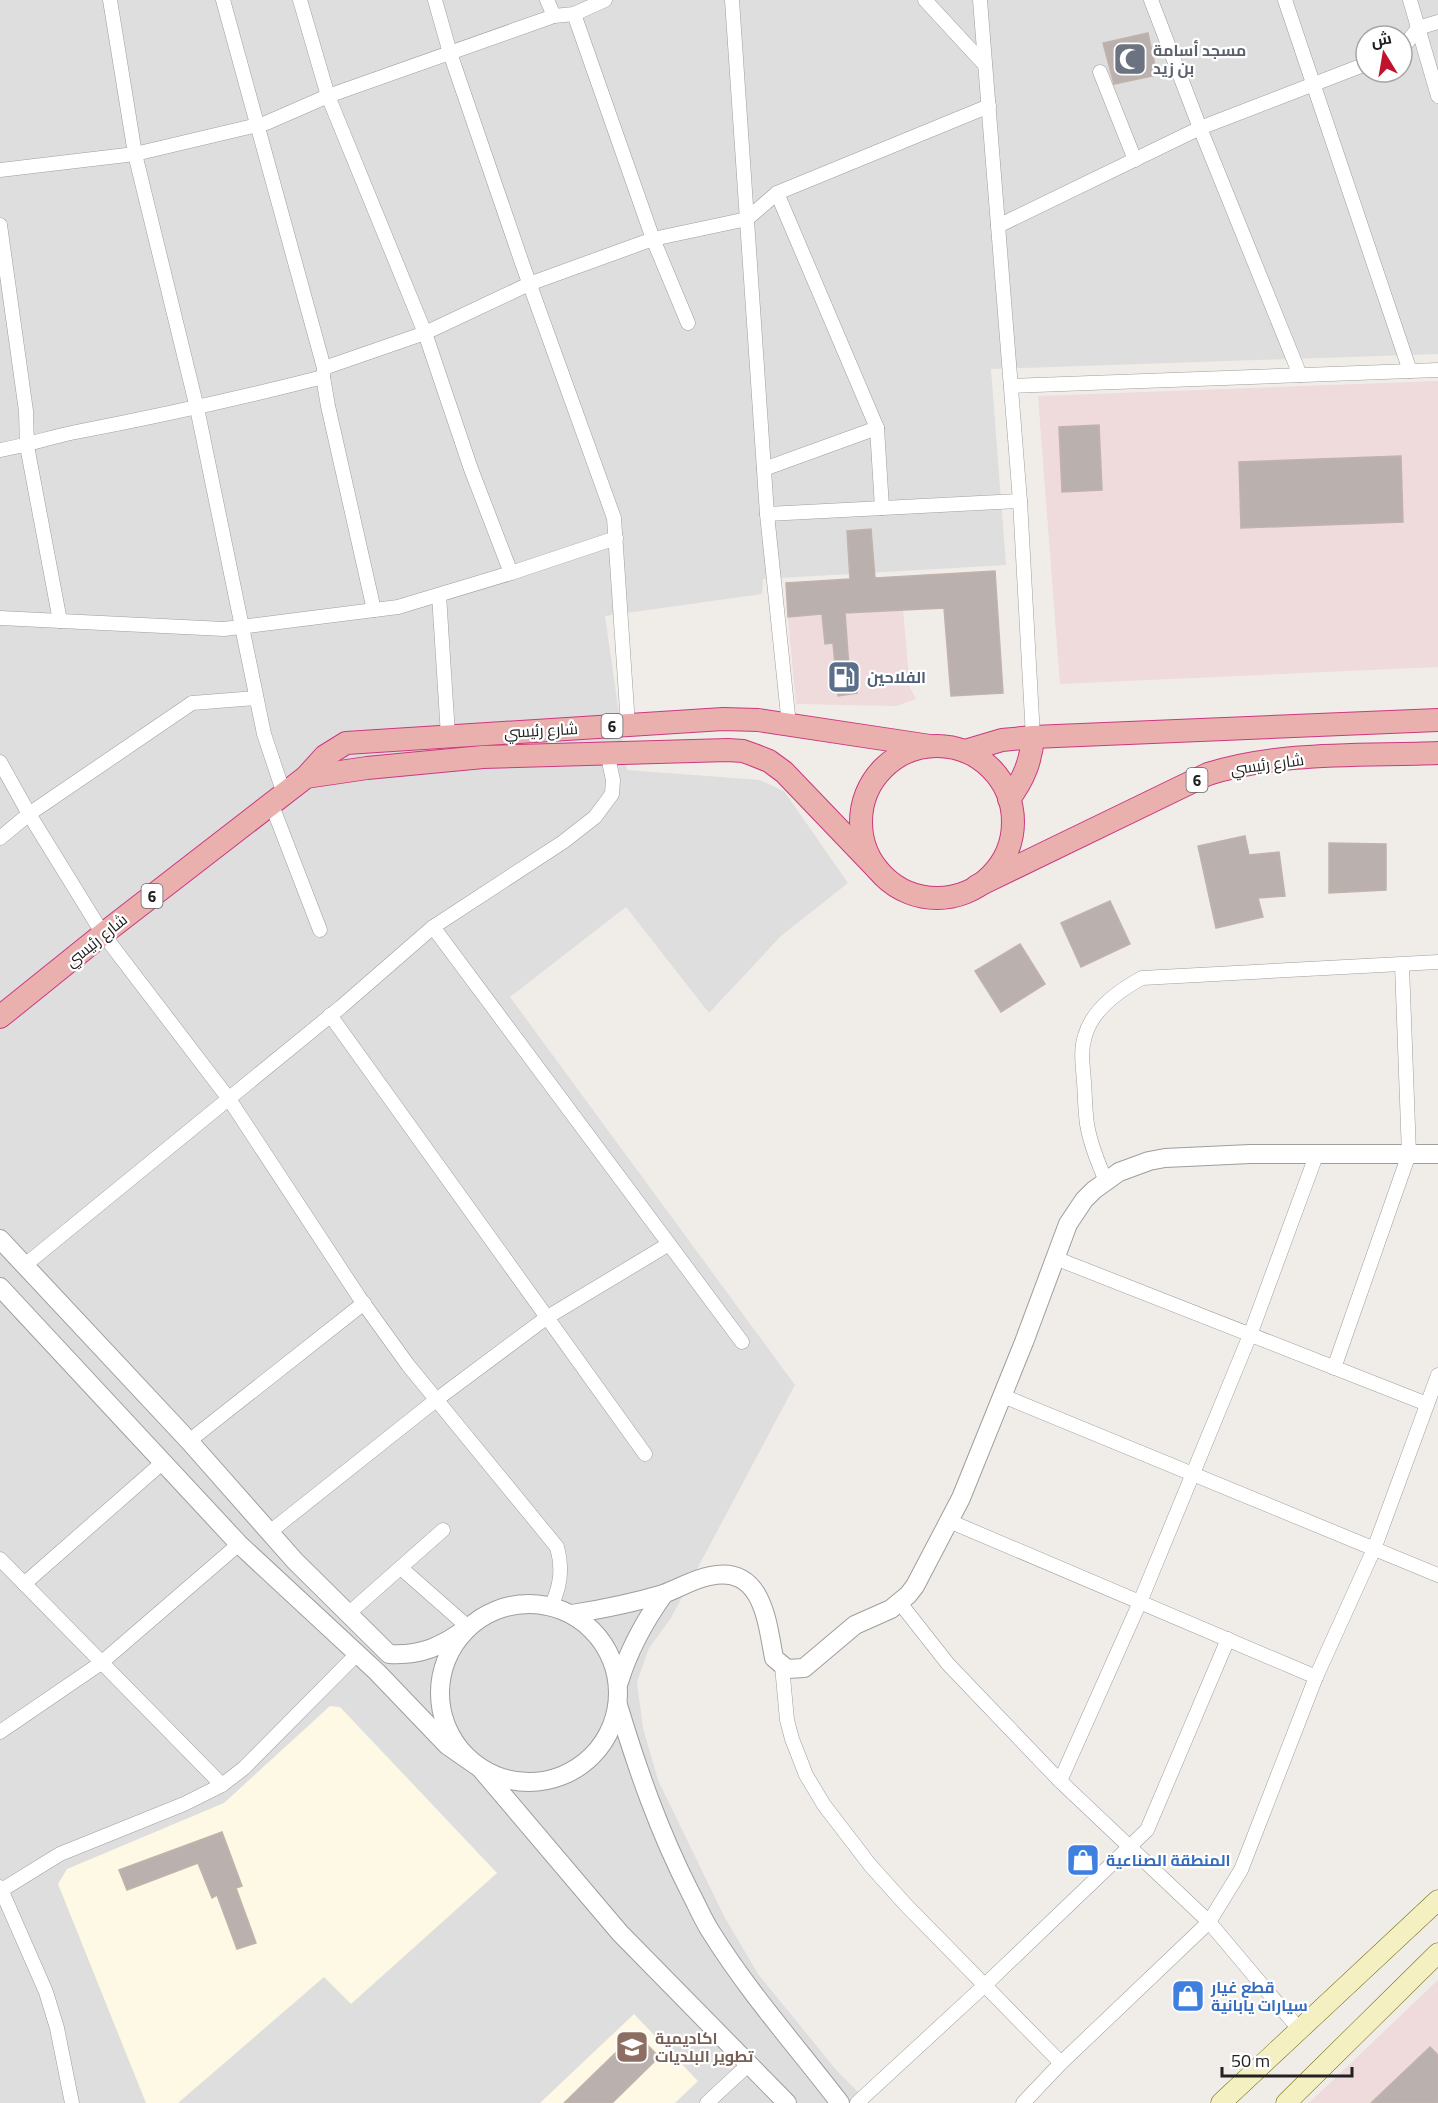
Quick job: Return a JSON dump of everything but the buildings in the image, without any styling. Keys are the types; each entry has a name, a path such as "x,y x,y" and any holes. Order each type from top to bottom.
{"highway":[{"name":"شارع رئيسي","path":"0,1017 306,777 325,756 346,743 723,719 758,720 930,746 944,746 965,751 993,770 1010,799 1013,821 1006,853 994,872 977,886"},
{"name":"شارع رئيسي","path":"965,751 1002,740 1033,737 1438,720"},
{"path":"1010,799 1027,770 1033,737"},
{"name":"شارع رئيسي","path":"877,870 862,840 860,819 864,797 875,778 890,762 909,751 930,746"},
{"name":"شارع رئيسي","path":"306,777 367,768 483,757 608,752 743,751 769,761 801,788 849,842 893,885 913,894 935,898 957,895 1208,774 1228,768 1298,758 1438,753"}],"main road":[{"path":"1221,2103 1437,1904"},
{"path":"1286,2103 1438,1953"}],"street":[{"path":"110,0 135,154 197,408 278,799 320,930"},
{"path":"223,0 324,373 327,406 374,610"},
{"path":"300,0 328,96 425,333 471,469 511,573"},
{"path":"435,0 450,53 614,518 628,725"},
{"path":"547,0 554,16"},
{"path":"0,170 135,154 266,123 328,96 554,16 574,14 605,0"},
{"path":"732,0 767,514 789,725"},
{"path":"925,0 986,65"},
{"path":"980,0 1020,501 1033,737"},
{"path":"1152,0 1200,128 1299,375"},
{"path":"1285,0 1410,371"},
{"path":"1410,0 1438,96"},
{"path":"574,14 653,239 688,323"},
{"path":"1414,33 1418,28 1438,22"},
{"path":"998,226 1200,128 1354,69"},
{"path":"1100,72 1135,160"},
{"path":"0,450 197,408 324,373 425,333 530,284 653,239 747,219 777,193 989,106"},
{"path":"777,193 877,428 882,508"},
{"path":"0,225 26,411 27,446 60,621"},
{"path":"1011,386 1438,370"},
{"path":"764,469 877,428"},
{"path":"767,514 1020,501"},
{"path":"0,618 224,630 398,607 616,538"},
{"path":"439,595 448,735"},
{"path":"0,838 29,814 192,703 256,698"},
{"path":"25,1265 229,1100 433,927 563,842 595,817 612,794 613,780 608,752"},
{"path":"0,762 29,814 103,934 229,1100 364,1303 408,1365 557,1547 561,1574 560,1585 551,1606"},
{"path":"433,927 742,1342"},
{"path":"1106,1181 1087,1124 1082,1056 1085,1035 1092,1022 1100,1010 1120,991 1142,978 1438,962"},
{"path":"1334,1368 1409,1154 1401,965"},
{"path":"330,1015 645,1454"},
{"path":"1060,1781 1140,1602 1250,1335 1317,1153"},
{"path":"572,1614 664,1594 711,1575 730,1576 754,1590 764,1606 774,1658 782,1666 792,1670 804,1668 855,1625 881,1615 900,1602 915,1586 960,1498 1003,1396 1068,1224 1084,1200 1106,1181 1134,1166 1165,1158 1317,1153 1438,1154"},
{"path":"0,1239 189,1441 271,1531 295,1561 389,1654 418,1654 435,1648 486,1614 507,1606 529,1603 551,1606 572,1614 590,1627 604,1643 614,1663 619,1684 618,1705 611,1730 597,1752 578,1768 554,1779 529,1782 503,1779 480,1768 447,1745 357,1654 238,1544 0,1287"},
{"path":"271,1531 436,1400 546,1318 669,1244"},
{"path":"1054,1258 1426,1404"},
{"path":"189,1441 364,1303"},
{"path":"1023,2103 1061,2063 1209,1922 1241,1870 1316,1677 1374,1549 1438,1375"},
{"path":"1003,1396 1438,1575"},
{"path":"24,1584 162,1463"},
{"path":"949,1521 1316,1677"},
{"path":"348,1614 443,1530"},
{"path":"0,1732 101,1663 238,1544"},
{"path":"0,1559 222,1785"},
{"path":"401,1568 468,1627"},
{"path":"619,1684 634,1641 664,1594"},
{"path":"900,1602 948,1664 1060,1781 1209,1922 1299,2029"},
{"path":"468,1627 451,1649 441,1674 439,1701 446,1727 460,1750 480,1768 620,1933 787,2103"},
{"path":"857,2103 985,1985 1147,1830 1228,1639"},
{"path":"72,2103 57,2028 46,1992 0,1889 60,1854 184,1804 222,1785 244,1768 357,1654"},
{"path":"782,1666 787,1720 798,1758 814,1790 870,1865 905,1904 1061,2063"},
{"path":"618,1705 653,1812 675,1863 711,1931 741,1976 840,2103"},
{"path":"706,2103 749,2064"}],"shaded area":[{"path":"0,0 1438,0 1438,354 991,369 1006,565 763,579 762,594 605,616 627,770 760,780 784,791 848,883 781,936 709,1013 626,907 510,997 795,1385 671,1618 649,1648 637,1682 643,1728 658,1780 724,1916 758,1974 838,2072 869,2103 0,2103"},
{"path":"1438,381 1438,667 1060,684 1038,396"},
{"path":"903,610 910,688 916,699 896,706 796,704 788,617"},
{"path":"330,1706 340,1707 497,1873 351,2004 324,1977 178,2103 146,2103 58,1884 67,1869 224,1803"},
{"path":"1438,1980 1438,2103 1309,2103"},
{"name":"اكاديمية تطوير البلديات","path":"634,2014 698,2081 675,2103 540,2103"}],"place":[{"name":"مسجد أسامة بن زيد","path":"1130,59"},
{"name":"الفلاحين","path":"844,677"},
{"name":"المنطقة الصناعية","path":"1083,1860"},
{"name":"قطع غيار سيارات يابانية","path":"1188,1996"},
{"name":"اكاديمية تطوير البلديات","path":"632,2047"}]}
